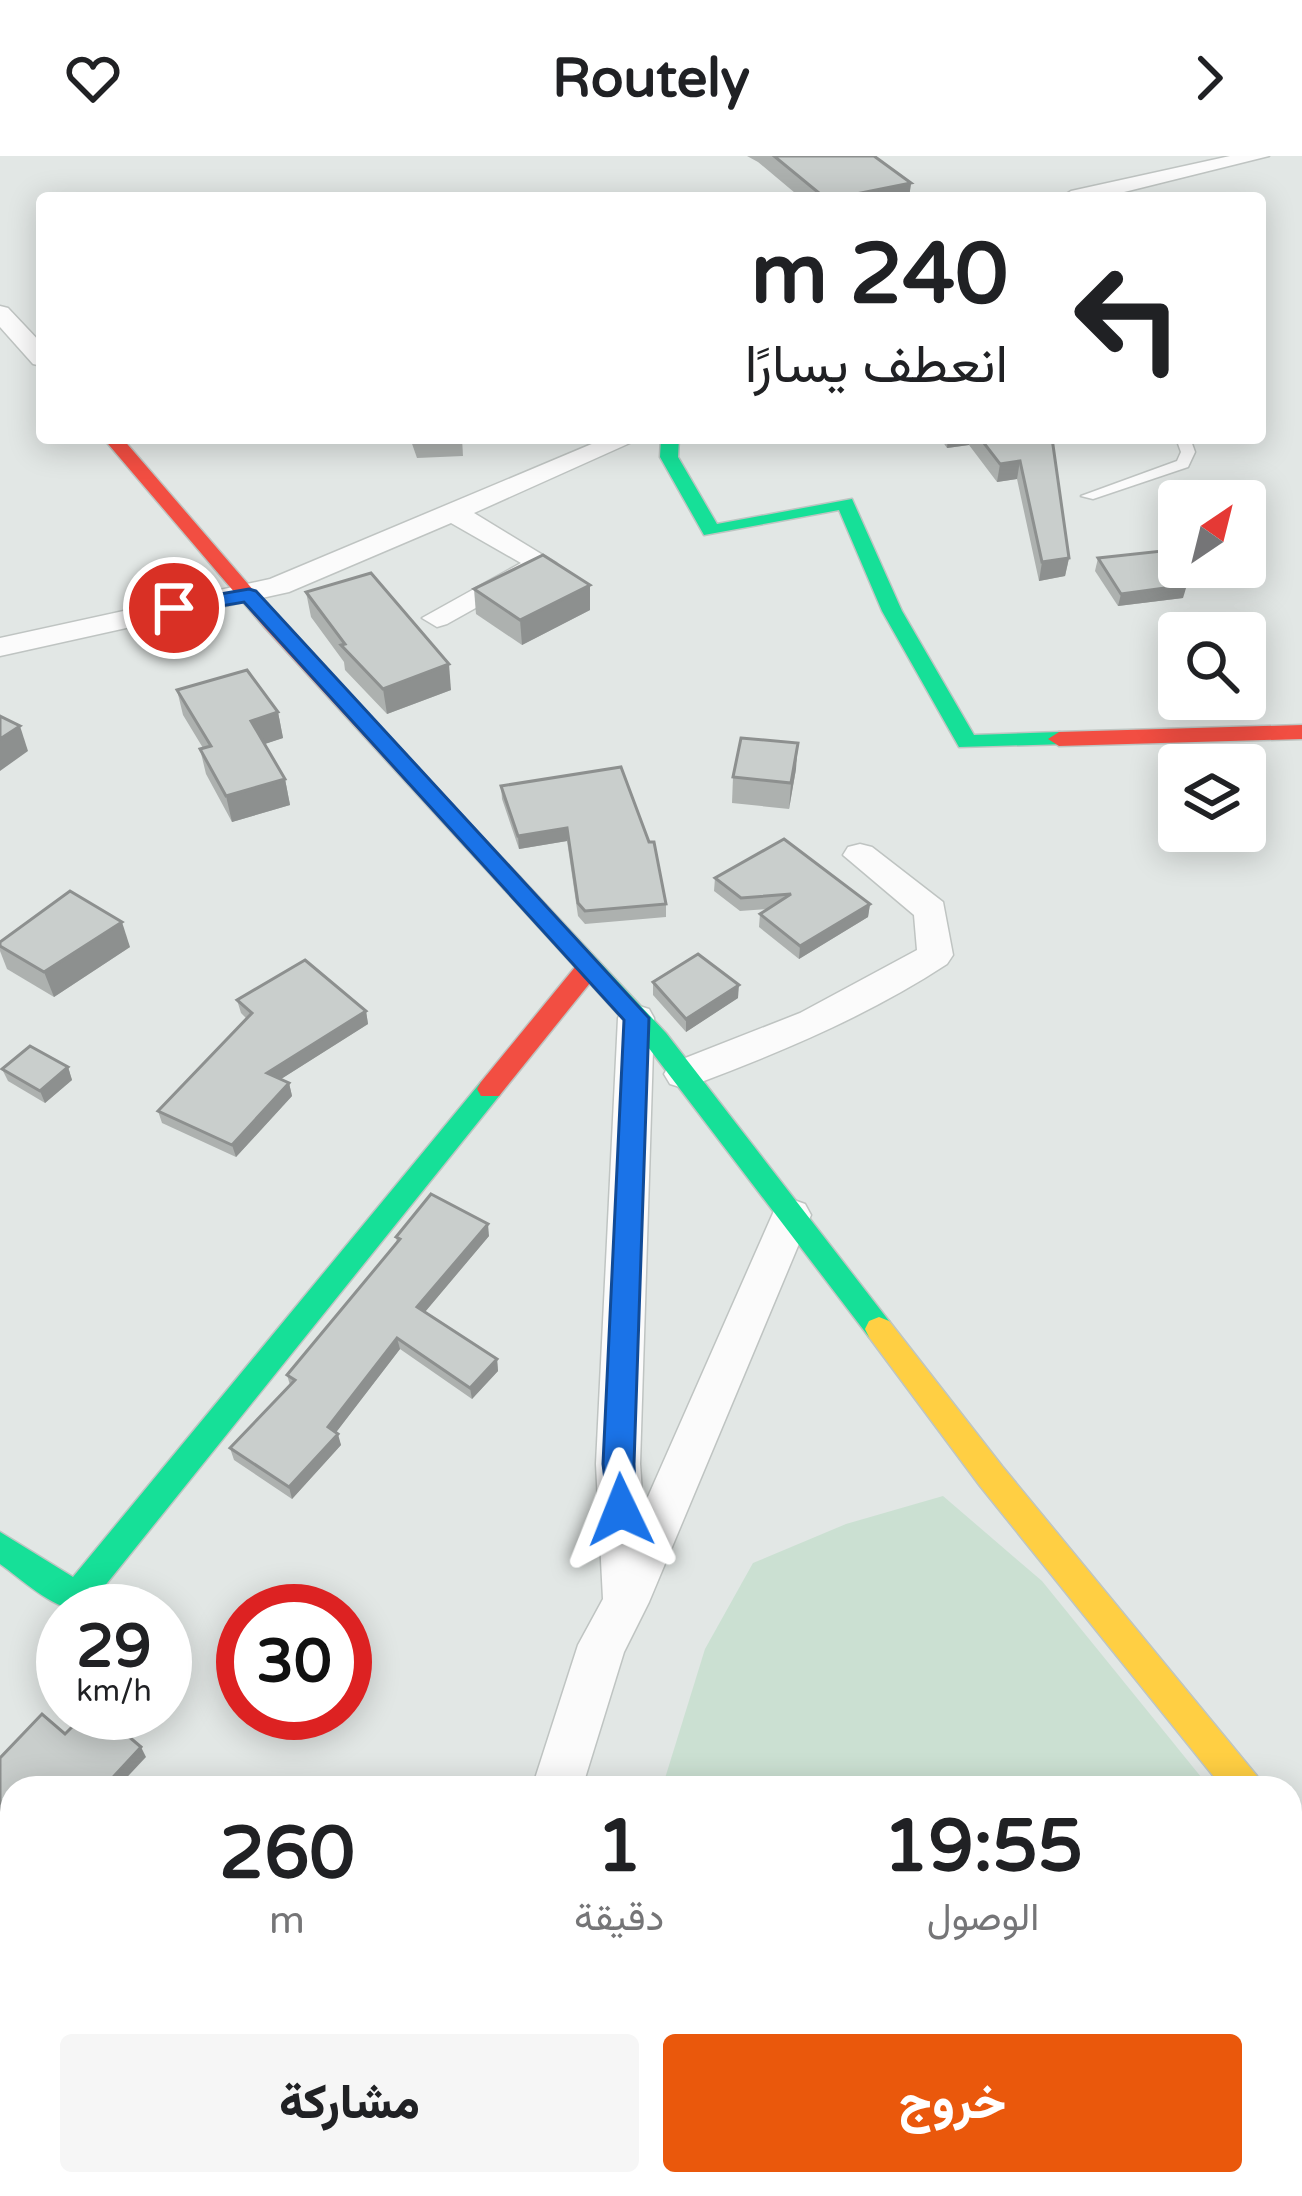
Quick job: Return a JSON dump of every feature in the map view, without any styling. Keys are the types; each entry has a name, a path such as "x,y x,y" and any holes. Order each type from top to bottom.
{"street":[{"path":"1098,192 1258,156"},
{"path":"0,314 36,353"},
{"path":"117,444 636,1018 991,1476 1235,1776"},
{"path":"0,647 249,595 613,444"},
{"path":"670,444 669,457 711,531 845,503 892,611 967,742 1302,732"},
{"path":"437,618 542,562 449,511"},
{"path":"683,1074 793,1034 883,991 934,956 931,910 860,855"},
{"path":"0,1546 76,1597 589,968"},
{"path":"626,1602 618,1464 636,1018"},
{"path":"561,1776 602,1645 626,1602 791,1215"}],"lane":[{"path":"1088,496 1183,464 1188,452 1185,444"}],"green space":[{"path":"943,1496 1042,1581 1200,1776 666,1776 705,1649 753,1563 846,1524"}],"building":[{"path":"774,156 874,156 911,183 866,192 818,192"},
{"path":"985,444 1053,444 1069,558 1042,562 1020,461 1000,464"},
{"path":"1158,551 1158,588 1165,588 1121,594 1098,558"},
{"path":"543,555 590,585 520,620 474,589"},
{"path":"371,573 449,664 383,689 341,645 345,644 306,592"},
{"path":"247,670 278,712 251,721 285,779 226,796 200,749 211,746 177,690"},
{"path":"0,716 20,726 0,739"},
{"path":"741,738 798,743 791,783 733,777"},
{"path":"621,767 649,842 654,842 666,904 585,911 578,903 567,828 518,836 501,786"},
{"path":"784,839 870,904 800,946 760,914 791,894 741,898 715,878"},
{"path":"70,891 122,922 44,972 0,946 0,942"},
{"path":"698,954 739,985 686,1019 653,982"},
{"path":"305,960 366,1011 267,1073 289,1083 232,1145 158,1111 252,1013 237,1000"},
{"path":"30,1046 68,1067 40,1091 2,1069"},
{"path":"431,1194 488,1224 417,1307 497,1359 470,1388 397,1338 328,1427 338,1434 289,1487 230,1448 295,1380 287,1375 400,1239 396,1237"},
{"path":"36,1720 36,1740 133,1740 141,1747 114,1776 0,1776 0,1758"}],"traffic: fast":[{"path":"670,444 669,457 711,531 845,503 892,611 967,742 1059,739"},
{"path":"512,883 657,1040 879,1329"},
{"path":"0,1546 76,1597 490,1089"}],"traffic: slow":[{"path":"879,1329 991,1476 1235,1776"}],"traffic: jam":[{"path":"117,444 272,624 512,883"},
{"path":"1059,739 1302,732"},
{"path":"490,1089 589,967"}],"route":[{"path":"174,608 249,595 636,1018 618,1464 621,1510"}]}
